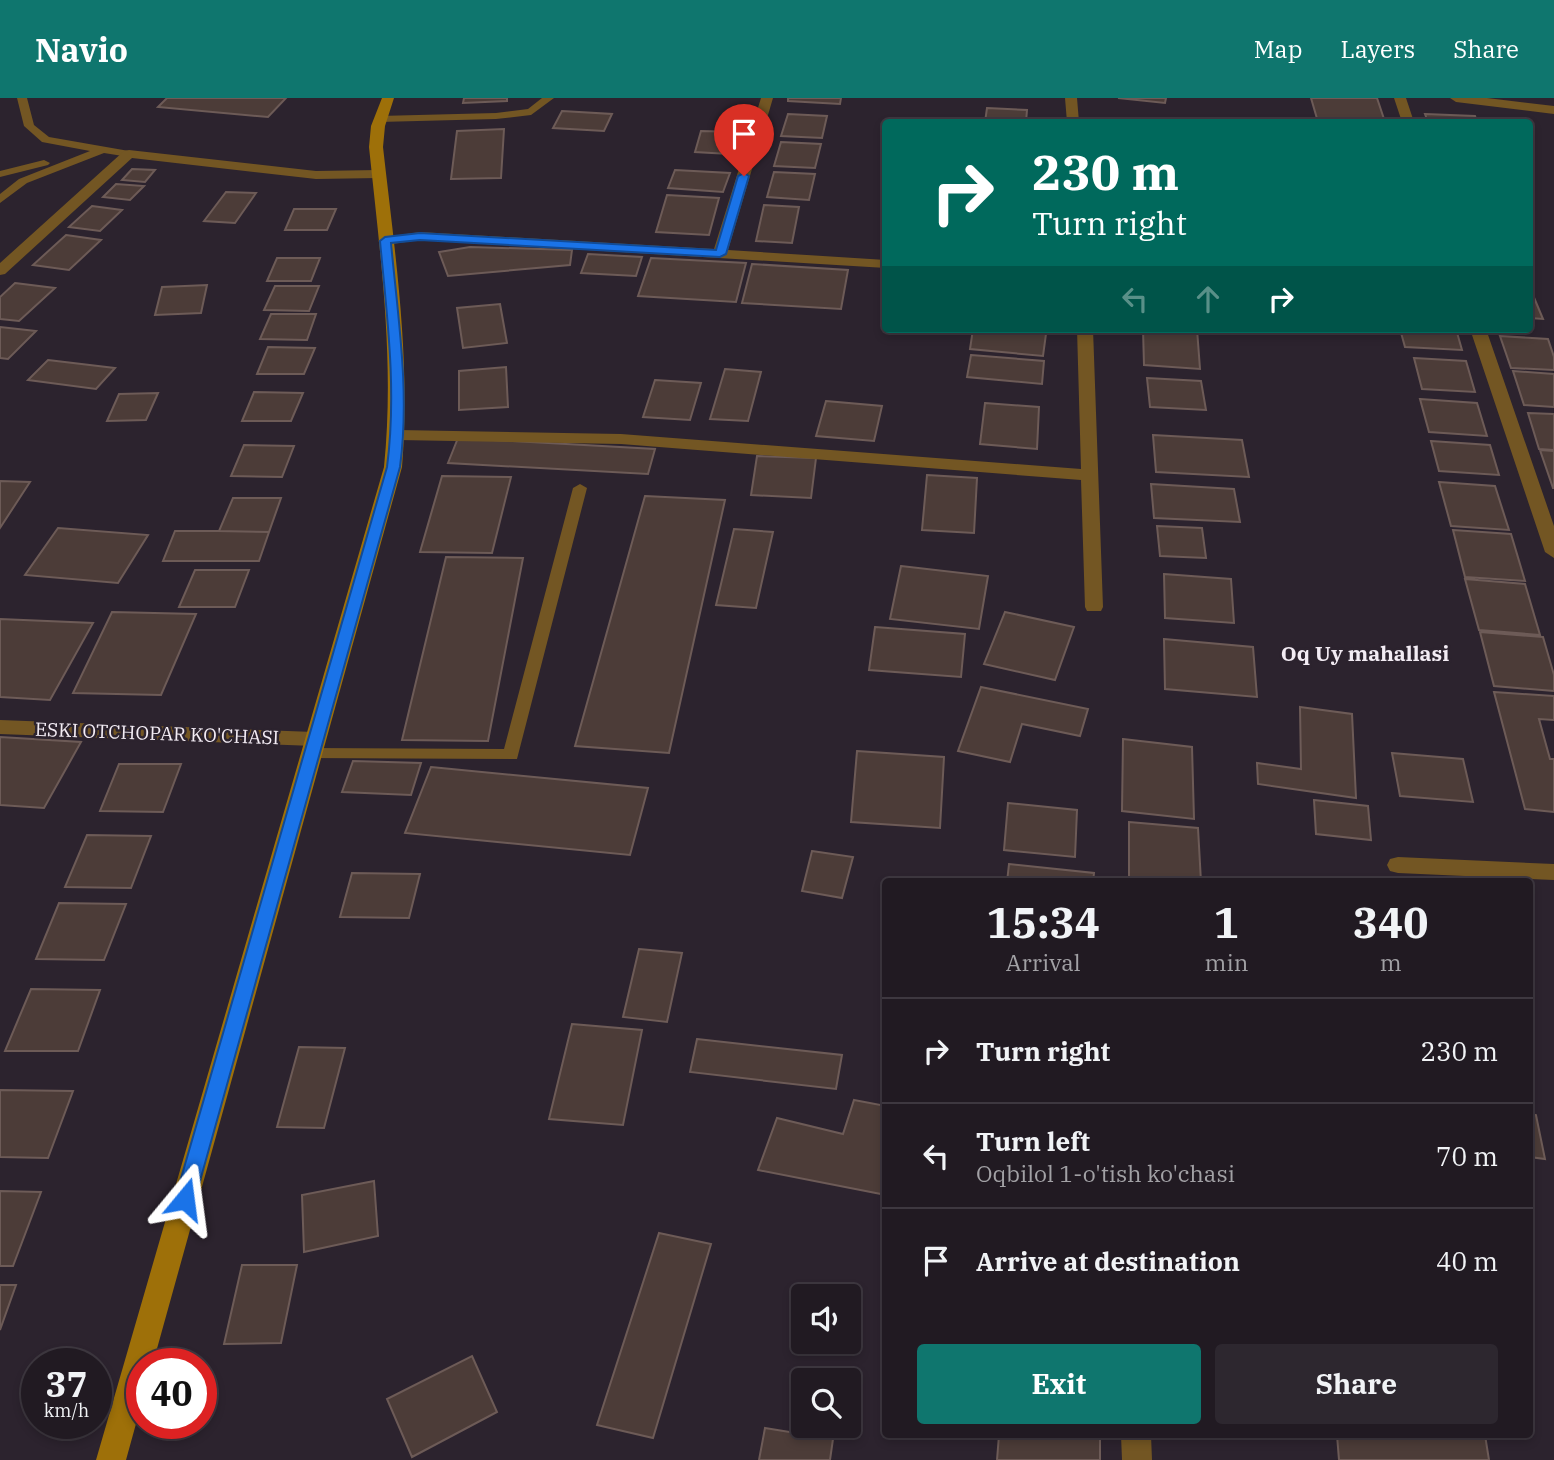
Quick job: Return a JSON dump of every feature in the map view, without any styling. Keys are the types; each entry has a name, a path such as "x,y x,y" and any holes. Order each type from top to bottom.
{"street":[{"path":"111,1460 313,747 386,500 398,435 397,356 376,147 379,119 388,98"},
{"path":"720,254 767,98"},
{"path":"1071,98 1073,119"},
{"path":"1400,98 1407,119"},
{"path":"1456,98 1554,110"},
{"path":"0,271 129,153 316,174 379,174"},
{"path":"385,241 420,236 882,264"},
{"path":"1086,333 1088,475 1094,607"},
{"path":"1479,333 1554,552"},
{"path":"398,435 621,439 1088,475"},
{"name":"ESKI OTCHOPAR KO'CHASI","path":"0,727 313,747"},
{"path":"1398,864 1554,872"},
{"path":"1136,1438 1137,1460"}],"lane":[{"path":"22,98 29,126 46,140 129,153"},
{"path":"379,119 496,116 531,112 549,98"},
{"path":"0,174 102,150"},
{"path":"0,200 23,181 102,150"},
{"path":"313,747 511,755 580,488"}],"building":[{"path":"167,98 286,98 268,117 158,107"},
{"path":"464,98 507,98 507,101 463,103"},
{"path":"788,98 841,98 840,104 788,101"},
{"path":"1118,98 1166,98 1165,103"},
{"path":"1311,98 1377,98 1384,119 1317,119"},
{"path":"987,108 1027,110 1026,119 985,119"},
{"path":"562,111 612,114 604,131 553,128"},
{"path":"788,114 827,116 822,138 781,136"},
{"path":"1425,114 1475,116 1476,119 1427,119"},
{"path":"504,129 501,178 451,179 457,131"},
{"path":"701,131 735,132 729,154 695,152"},
{"path":"781,142 821,144 815,168 774,166"},
{"path":"132,169 155,170 145,182 122,180"},
{"path":"675,170 730,173 723,192 668,188"},
{"path":"774,172 815,174 809,200 767,197"},
{"path":"116,184 144,186 130,200 103,197"},
{"path":"226,192 256,193 235,223 204,221"},
{"path":"667,195 719,198 709,235 656,232"},
{"path":"764,205 799,207 792,243 756,241"},
{"path":"92,206 122,210 100,231 69,227"},
{"path":"294,209 336,209 327,230 285,230"},
{"path":"66,235 101,240 69,270 33,265"},
{"path":"470,247 572,250 570,265 448,276 439,252"},
{"path":"588,254 642,257 636,276 581,273"},
{"path":"277,258 320,258 311,281 267,281"},
{"path":"651,258 746,263 736,302 638,296"},
{"path":"752,264 848,270 841,309 742,303"},
{"path":"15,283 55,288 19,321 0,319 0,297"},
{"path":"207,285 201,313 155,315 162,287"},
{"path":"275,286 319,286 309,311 264,310"},
{"path":"1533,295 1543,319 1533,318"},
{"path":"500,304 507,343 463,348 457,308"},
{"path":"271,314 316,314 307,340 260,339"},
{"path":"0,327 36,331 8,359 0,358"},
{"path":"972,333 1046,334 1043,356 970,349"},
{"path":"1143,333 1197,333 1200,369 1144,365"},
{"path":"1401,333 1457,333 1462,350 1405,347"},
{"path":"1500,336 1548,339 1554,357 1554,370 1511,368"},
{"path":"268,347 315,348 304,374 257,374"},
{"path":"971,355 1044,361 1042,384 967,377"},
{"path":"1414,358 1466,361 1475,392 1422,389"},
{"path":"48,360 115,368 96,389 28,380"},
{"path":"506,367 508,407 459,410 459,371"},
{"path":"725,369 761,372 748,421 710,419"},
{"path":"1513,371 1554,374 1554,407 1524,405"},
{"path":"1147,378 1201,381 1206,410 1150,407"},
{"path":"655,380 701,383 690,420 643,417"},
{"path":"254,392 303,393 291,421 242,421"},
{"path":"158,393 146,420 107,421 119,394"},
{"path":"1420,399 1477,403 1487,436 1429,432"},
{"path":"826,401 882,406 874,441 816,436"},
{"path":"985,403 1039,407 1037,449 980,444"},
{"path":"1528,413 1554,414 1554,450 1539,449"},
{"path":"1153,435 1242,440 1249,477 1156,472"},
{"path":"458,438 655,449 648,474 448,463"},
{"path":"1431,441 1490,445 1499,475 1439,471"},
{"path":"244,445 294,446 282,477 231,476"},
{"path":"1540,450 1554,451 1554,488 1553,488"},
{"path":"757,456 816,458 811,498 751,495"},
{"path":"927,475 977,478 974,533 922,530"},
{"path":"442,476 511,477 492,553 420,552"},
{"path":"0,481 30,482 0,528"},
{"path":"1439,482 1495,486 1509,530 1451,526"},
{"path":"1151,484 1234,489 1240,522 1154,518"},
{"path":"645,496 725,500 669,753 575,746"},
{"path":"233,498 281,498 269,532 219,531"},
{"path":"1157,526 1202,528 1206,558 1160,556"},
{"path":"58,528 148,535 118,583 25,575"},
{"path":"734,529 773,532 756,608 716,605"},
{"path":"1453,530 1511,534 1525,581 1465,577"},
{"path":"175,531 269,532 259,561 163,561"},
{"path":"446,557 523,558 488,741 402,740"},
{"path":"901,566 988,576 979,629 890,619"},
{"path":"195,570 249,570 235,607 179,607"},
{"path":"1164,574 1231,579 1234,623 1165,618"},
{"path":"1465,579 1525,584 1540,635 1479,630"},
{"path":"112,612 196,614 161,695 73,693"},
{"path":"1005,612 1074,627 1055,680 984,664"},
{"path":"0,619 93,623 50,700 0,697"},
{"path":"875,627 965,634 961,677 869,670"},
{"path":"1480,632 1543,637 1554,675 1554,691 1494,686"},
{"path":"1164,639 1253,647 1257,697 1165,689"},
{"path":"981,687 1088,709 1080,736 1022,724 1010,762 958,751"},
{"path":"1494,692 1554,696 1554,720 1539,719 1550,759 1554,759 1554,812 1525,809"},
{"path":"1300,707 1352,714 1356,798 1258,784 1257,763 1301,769"},
{"path":"0,737 81,742 44,808 0,805"},
{"path":"1123,739 1192,747 1194,819 1122,811"},
{"path":"857,751 944,757 940,828 851,822"},
{"path":"1392,753 1463,759 1473,802 1400,796"},
{"path":"353,761 421,763 411,795 342,792"},
{"path":"119,764 181,764 163,812 100,811"},
{"path":"431,767 648,788 630,855 405,833"},
{"path":"1314,800 1368,806 1371,840 1316,834"},
{"path":"1008,803 1077,810 1075,857 1004,850"},
{"path":"1129,822 1198,828 1201,878 1129,878"},
{"path":"87,835 151,836 131,888 65,887"},
{"path":"812,851 853,857 842,898 802,891"},
{"path":"1009,864 1094,873 1093,878 1007,878"},
{"path":"352,873 420,874 409,918 340,917"},
{"path":"59,903 126,904 104,960 36,959"},
{"path":"639,949 682,953 667,1022 623,1017"},
{"path":"31,989 100,990 78,1051 5,1051"},
{"path":"572,1024 642,1030 623,1125 549,1119"},
{"path":"697,1039 842,1055 836,1089 690,1072"},
{"path":"299,1047 345,1048 324,1128 277,1127"},
{"path":"0,1090 73,1091 48,1158 0,1157"},
{"path":"854,1100 882,1105 882,1194 758,1170 777,1118 843,1134"},
{"path":"1533,1114 1536,1115 1545,1159 1533,1157"},
{"path":"374,1181 378,1236 304,1252 302,1195"},
{"path":"0,1191 41,1192 13,1266 0,1266"},
{"path":"659,1233 711,1244 653,1438 597,1425"},
{"path":"242,1265 297,1265 281,1343 224,1344"},
{"path":"0,1285 16,1285 0,1330"},
{"path":"472,1356 497,1412 412,1457 387,1399"},
{"path":"765,1428 791,1432 791,1438 833,1439 830,1460 759,1460"},
{"path":"999,1438 1100,1438 1100,1460 997,1460"},
{"path":"1337,1438 1485,1438 1489,1460 1339,1460"}],"district":[{"name":"Oq Uy mahallasi","path":"1365,653"}],"route":[{"path":"185,1199 314,739 386,500 393,467 399,407 397,356 385,241 420,236 720,254 744,176"}]}
